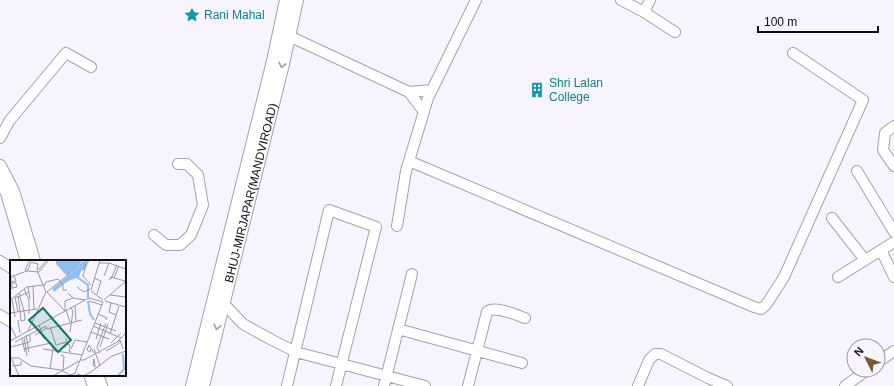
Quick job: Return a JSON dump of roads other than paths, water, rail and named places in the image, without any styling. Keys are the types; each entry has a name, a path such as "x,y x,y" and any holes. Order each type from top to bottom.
{"main road":[{"name":"BHUJ-MIRJAPAR(MANDVIROAD)","path":"192,386 271,69 286,0"},
{"name":"BHUJ-MIRJAPAR(MANDVIROAD)","path":"203,386 289,36 296,0"},
{"path":"0,166 13,190 34,260"},
{"path":"97,376 101,386"}],"street":[{"path":"397,226 406,171 424,112 432,90 476,0"},
{"path":"621,0 644,12 675,32"},
{"path":"644,12 650,0"},
{"path":"289,36 410,92 432,90"},
{"path":"0,138 10,120 66,53 91,67"},
{"path":"409,161 627,255 754,308 761,309 766,305 784,277 863,100 793,53"},
{"path":"410,92 424,112"},
{"path":"894,126 885,132 882,150 894,166"},
{"path":"154,235 166,246 180,246 192,235 203,205 198,175 187,164 178,164"},
{"path":"857,171 894,232"},
{"path":"0,182 6,193 26,260"},
{"path":"287,386 329,210 376,227 336,386"},
{"path":"832,218 865,260"},
{"path":"838,277 894,242"},
{"path":"881,250 894,277"},
{"path":"0,261 10,267"},
{"path":"384,386 412,274"},
{"path":"223,303 243,324 296,352 425,386"},
{"path":"468,386 487,312 495,309 525,318"},
{"path":"0,315 10,321"},
{"path":"398,329 522,363"},
{"path":"638,386 650,360 655,354 661,354 706,382 727,386"},
{"path":"89,376 93,386"},
{"path":"845,386 856,378"}],"place":[{"name":"Rani Mahal","path":"192,15"},
{"name":"Shri Lalan College","path":"537,90"}]}
